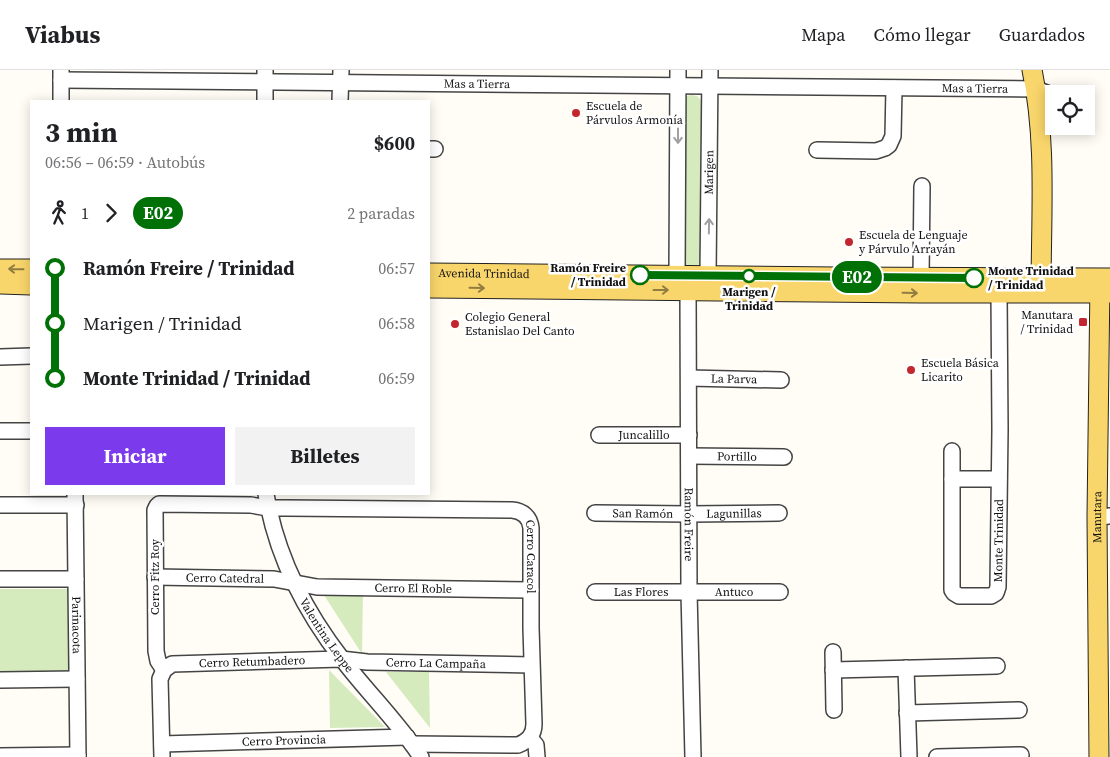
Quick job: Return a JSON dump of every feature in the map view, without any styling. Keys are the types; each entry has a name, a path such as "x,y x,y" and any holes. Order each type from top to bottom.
{"main road":[{"path":"1032,70 1045,92 1040,124 1042,158 1041,286"},
{"path":"0,269 30,269"},
{"name":"Avenida Trinidad","path":"430,273 922,278 1041,286 1105,286"},
{"path":"0,284 30,285"},
{"name":"Avenida Trinidad","path":"430,288 999,293 1041,286"},
{"name":"Manutara","path":"1099,757 1104,689 1105,286"}],"street":[{"path":"678,70 677,275 688,290 708,275"},
{"name":"Marigen","path":"708,275 710,70"},
{"path":"61,75 61,100"},
{"name":"Mas a Tierra","path":"61,75 405,77 678,86 894,88 1045,92"},
{"path":"265,76 265,100"},
{"path":"340,100 341,76"},
{"path":"816,150 876,151 886,148 893,136 894,88"},
{"path":"922,186 922,278"},
{"name":"Ramón Freire","path":"688,290 689,592 693,757"},
{"name":"Monte Trinidad","path":"952,451 952,590 959,596 991,596 996,594 998,587 999,293"},
{"path":"0,357 30,356"},
{"name":"La Parva","path":"688,378 781,380"},
{"path":"0,431 30,431"},
{"name":"Juncalillo","path":"599,434 689,435"},
{"name":"Portillo","path":"689,456 784,456"},
{"path":"952,479 999,479"},
{"path":"0,505 76,499"},
{"name":"Parinacota","path":"76,499 78,756"},
{"name":"Cerro Fitz Roy","path":"162,751 160,679 164,670 156,656 155,510 159,504 251,505 267,501"},
{"name":"Valentina Leppe","path":"267,501 278,544 285,562 315,620 342,659 413,746"},
{"name":"Cerro Caracol","path":"267,501 517,510 526,516 531,524 531,665 534,729 530,738"},
{"name":"San Ramón","path":"595,513 689,514"},
{"name":"Lagunillas","path":"689,514 779,513"},
{"name":"Cerro Catedral","path":"156,577 274,579 295,583"},
{"path":"0,579 76,578"},
{"name":"Cerro El Roble","path":"295,583 317,587 531,590"},
{"name":"Las Flores","path":"595,592 689,592"},
{"name":"Antuco","path":"689,592 780,592"},
{"path":"832,652 834,710"},
{"name":"Cerro Retumbadero","path":"164,670 172,664 178,663 342,659"},
{"name":"Cerro La Campaña","path":"342,659 367,662 531,665"},
{"path":"833,670 997,666"},
{"path":"906,668 909,757"},
{"path":"0,680 77,679"},
{"path":"908,713 1019,710"},
{"path":"413,746 514,745 530,738 536,745 538,757"},
{"name":"Cerro Provincia","path":"162,751 413,746"},
{"path":"937,757 1021,755"},
{"path":"0,756 78,756"}],"green space":[{"path":"687,96 697,96 703,104 702,269 685,269 684,103"},
{"path":"0,589 73,589 73,671 0,671"},
{"path":"322,592 363,593 362,654"},
{"path":"329,670 385,727 330,728"},
{"path":"386,672 429,672 430,728"}],"bus line":[{"name":"E02","path":"640,275 974,278"}],"place":[{"name":"Escuela de Párvulos Armonía","path":"576,113"},
{"name":"Escuela de Lenguaje y Párvulo Arrayán","path":"849,242"},
{"name":"Ramón Freire / Trinidad","path":"640,275"},
{"name":"Marigen / Trinidad","path":"749,276"},
{"name":"Monte Trinidad / Trinidad","path":"974,278"},
{"name":"Manutara / Trinidad","path":"1083,322"},
{"name":"Colegio General Estanislao Del Canto","path":"455,324"},
{"name":"Escuela Básica Licarito","path":"911,370"}]}
